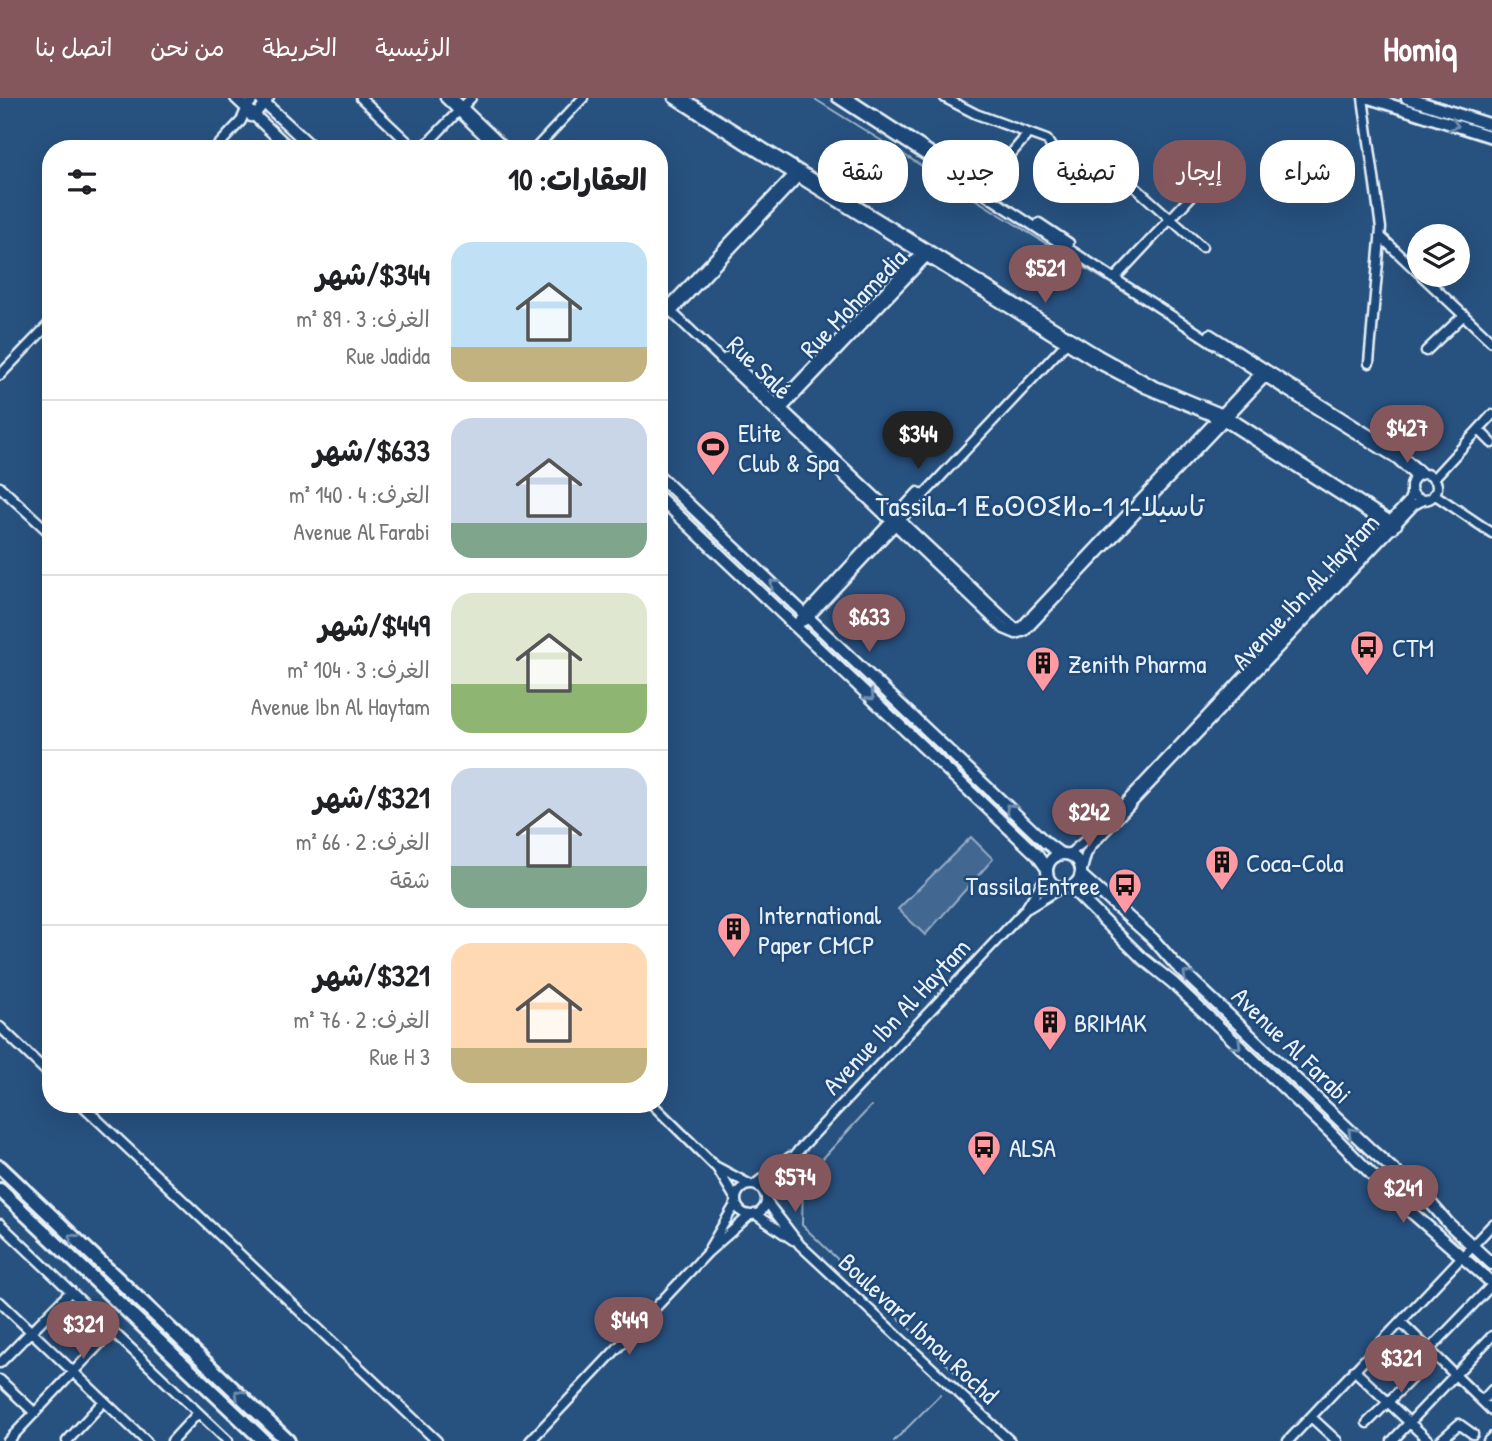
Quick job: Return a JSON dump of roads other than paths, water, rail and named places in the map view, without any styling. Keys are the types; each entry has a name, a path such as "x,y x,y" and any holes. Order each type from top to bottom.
{"highway":[{"path":"0,1167 288,1441"},
{"path":"0,1190 264,1441"}],"street":[{"path":"236,98 281,140"},
{"path":"361,98 405,140"},
{"path":"445,98 496,140"},
{"path":"453,98 489,140"},
{"path":"431,140 471,98"},
{"path":"543,140 583,98"},
{"path":"674,98 1067,339 1127,380 1223,417 1391,525"},
{"path":"683,98 798,174"},
{"path":"837,98 852,101 922,148"},
{"path":"945,98 976,114 1028,134 1038,135 1045,140"},
{"path":"1363,98 1380,236 1370,363"},
{"path":"1369,98 1492,137"},
{"path":"1407,98 1492,125"},
{"path":"223,140 241,121 247,107 262,99"},
{"path":"241,121 255,115 262,99"},
{"path":"262,99 305,140"},
{"path":"1019,145 1028,134"},
{"path":"669,307 798,174"},
{"path":"1139,191 1202,247"},
{"path":"1005,203 1419,476 1433,479"},
{"path":"1117,276 1186,203"},
{"path":"1380,236 1407,262"},
{"name":"Rue Mohamedia","path":"777,409 926,253"},
{"path":"1434,287 1492,342"},
{"name":"Rue Salé","path":"669,307 895,520 1004,629 1025,631 1223,417"},
{"path":"1426,352 1464,314"},
{"path":"0,375 42,331"},
{"path":"794,626 802,623 895,520 1067,339"},
{"path":"1223,417 1265,373"},
{"path":"1433,479 1491,419"},
{"path":"1479,429 1492,443"},
{"path":"1419,476 1411,488 1413,495 1423,500 1434,494 1436,486 1433,479"},
{"path":"668,485 1046,843 1078,860 1082,873 1066,887 1052,883 1038,855 668,506"},
{"path":"0,487 42,526"},
{"name":"Avenue Ibn Al Haytam","path":"1391,525 1409,501 1411,488"},
{"path":"1434,494 1492,533"},
{"name":"Avenue Ibn Al Haytam","path":"1082,873 1086,855 1092,845 1391,525 1423,500"},
{"name":"Avenue Ibn Al Haytam","path":"1065,854 1105,824 1292,630"},
{"path":"1047,872 1049,862 1065,854"},
{"name":"Avenue Ibn Al Haytam","path":"766,1198 798,1151 1025,909 1047,872"},
{"name":"Avenue Al Farabi","path":"1082,873 1371,1150 1429,1200 1448,1223 1492,1264"},
{"name":"Avenue Ibn Al Haytam","path":"1025,909 1066,887"},
{"name":"Avenue Al Farabi","path":"1066,887 1173,983 1390,1192 1492,1284"},
{"path":"0,1027 42,1067"},
{"path":"90,1113 436,1441"},
{"path":"661,1113 715,1166 741,1212 753,1215"},
{"name":"Avenue Ibn Al Haytam","path":"752,1184 798,1151"},
{"path":"530,1441 707,1253 763,1209 766,1198 763,1190 715,1166"},
{"path":"707,1253 740,1189 752,1184"},
{"name":"Boulevard Ibnou Rochd","path":"766,1198 800,1245"},
{"name":"Boulevard Ibnou Rochd","path":"753,1215 800,1245 1010,1441"},
{"path":"0,1224 228,1441"},
{"path":"1288,1441 1492,1225"},
{"path":"1483,1234 1492,1242"},
{"path":"1429,1350 1492,1284"},
{"path":"0,1363 71,1291"},
{"path":"0,1302 146,1441"},
{"path":"1401,1322 1492,1411"},
{"path":"8,1441 112,1331"},
{"path":"1392,1441 1492,1336"},
{"path":"1354,1370 1429,1441"},
{"path":"1367,1423 1412,1378"},
{"path":"0,1380 35,1413"},
{"path":"1482,1401 1492,1390"},
{"path":"72,1439 104,1401"},
{"path":"172,1441 198,1413"},
{"path":"1311,1417 1336,1441"},
{"path":"1440,1441 1459,1424 1473,1434"},
{"path":"1488,1441 1492,1437"}],"waterway":[{"path":"813,98 1228,357"},
{"path":"871,1106 803,1180 802,1225 959,1376"},
{"path":"894,1441 940,1395"}],"place":[{"name":"Elite Club & Spa","path":"713,477"},
{"name":"CTM","path":"1367,677"},
{"name":"Zenith Pharma","path":"1043,693"},
{"name":"Coca-Cola","path":"1222,892"},
{"name":"Tassila Entree","path":"1125,915"},
{"name":"International Paper CMCP","path":"734,959"},
{"name":"BRIMAK","path":"1050,1052"},
{"name":"ALSA","path":"984,1177"}],"district":[{"name":"Tassila-1 ⵟⴰⵙⵙⵉⵍⴰ-1 1-تاسيلا","path":"1040,506"}]}
